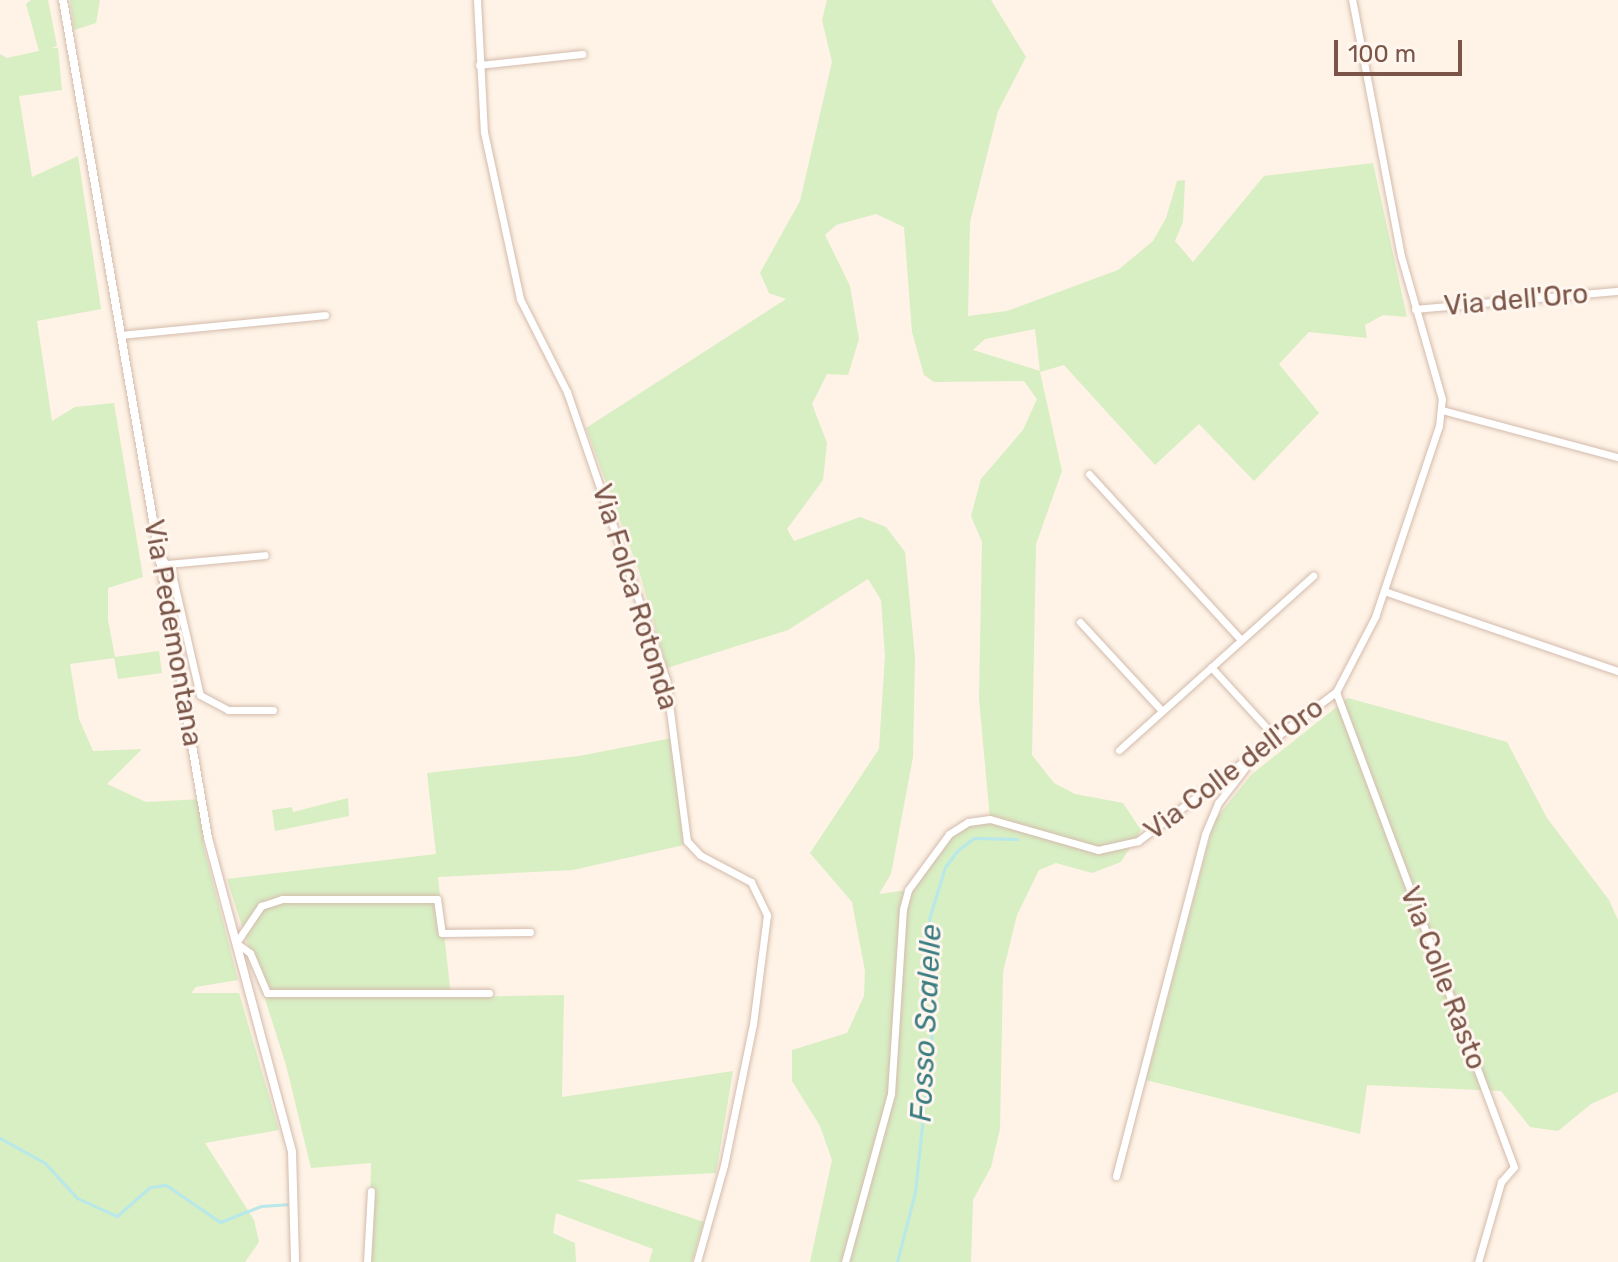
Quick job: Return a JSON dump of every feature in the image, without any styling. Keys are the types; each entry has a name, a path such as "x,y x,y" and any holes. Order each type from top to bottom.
{"street":[{"name":"Via Pedemontana","path":"63,0 208,838 291,1146 297,1193 295,1262"},
{"name":"Via Folca Rotonda","path":"477,0 484,132 520,299 567,392 666,680 687,841 700,855 751,882 767,915 746,1055 697,1262"},
{"path":"1352,0 1415,309 1442,410 1618,457"},
{"path":"479,65 582,54"},
{"name":"Via dell'Oro","path":"1415,309 1618,291"},
{"path":"121,335 325,315"},
{"name":"Via Colle dell'Oro","path":"845,1262 891,1094 903,909 908,890 949,834 968,822 990,819 1098,850 1123,847 1165,825 1336,692 1384,591 1442,410"},
{"path":"1089,474 1241,640"},
{"path":"159,553 167,564 200,695 228,710 273,710"},
{"path":"167,564 265,555"},
{"path":"1119,750 1313,576"},
{"path":"1384,591 1618,671"},
{"path":"1080,622 1162,711"},
{"path":"1211,667 1277,739"},
{"name":"Via Colle Rasto","path":"1336,692 1514,1167 1501,1182 1478,1262"},
{"path":"1116,1176 1205,834 1234,778 1261,752"},
{"path":"489,993 267,993 250,953 236,943 261,906 282,899 437,899 442,933 530,932"},
{"path":"367,1262 371,1191"}],"green space":[{"path":"31,0 48,0 57,46 51,48 58,48 62,90 19,96 32,177 78,156 101,309 37,321 52,421 75,407 114,403 143,577 108,588 108,620 115,657 159,651 162,673 118,679 114,658 70,664 79,719 93,751 142,749 107,784 146,802 202,799 208,838 203,843 238,980 196,987 191,993 239,993 279,1130 205,1143 254,1220 259,1242 245,1262 0,1262 0,54 7,58 39,51 26,4"},
{"path":"70,0 100,0 96,23 74,30"},
{"path":"827,0 991,0 1026,57 998,111 970,222 968,316 1007,311 1118,270 1153,241 1166,218 1177,181 1185,180 1183,222 1175,241 1193,262 1264,176 1373,163 1407,317 1383,315 1365,325 1367,338 1309,332 1279,364 1319,413 1254,481 1199,424 1155,465 1064,365 1040,372 1062,471 1036,544 1032,755 1054,783 1075,794 1123,803 1141,830 1121,862 1092,873 1056,863 1039,870 1017,915 1003,972 1000,1129 991,1167 973,1200 971,1262 810,1262 832,1160 820,1126 792,1081 792,1050 847,1033 864,996 865,971 852,902 810,853 879,749 885,656 881,600 868,579 788,630 667,668 639,571 586,428 786,299 769,293 760,273 800,201 832,62 822,20","holes":["876,214 904,227 912,332 924,375 934,382 1024,381 1037,399 1023,430 981,479 971,516 982,542 979,699 990,819 957,827 908,890 879,894 891,874 913,757 915,658 905,552 886,527 860,517 794,541 787,529 823,480 827,443 812,404 827,374 848,375 859,339 850,286 825,235 836,225","1035,329 1040,371 973,350 985,339"]},
{"path":"1348,698 1507,742 1547,818 1609,900 1618,920 1618,1092 1591,1104 1558,1131 1530,1127 1501,1091 1367,1085 1360,1134 1146,1080 1214,821 1252,774"},
{"path":"672,738 684,845 573,870 438,877 451,997 564,995 562,1097 733,1071 716,1173 576,1180 704,1222 692,1262 649,1262 653,1249 556,1213 553,1233 575,1243 576,1262 369,1262 371,1163 311,1168 286,1065 227,879 436,854 427,773 579,756"},
{"path":"348,798 349,816 275,831 272,810 292,807 293,812"}],"waterway":[{"name":"Fosso Scalelle","path":"897,1262 915,1192 932,1031 929,919 945,867 958,850 974,838 1017,839"},
{"path":"0,1138 45,1163 77,1198 117,1216 150,1187 166,1185 220,1222 261,1206 287,1204"}]}
